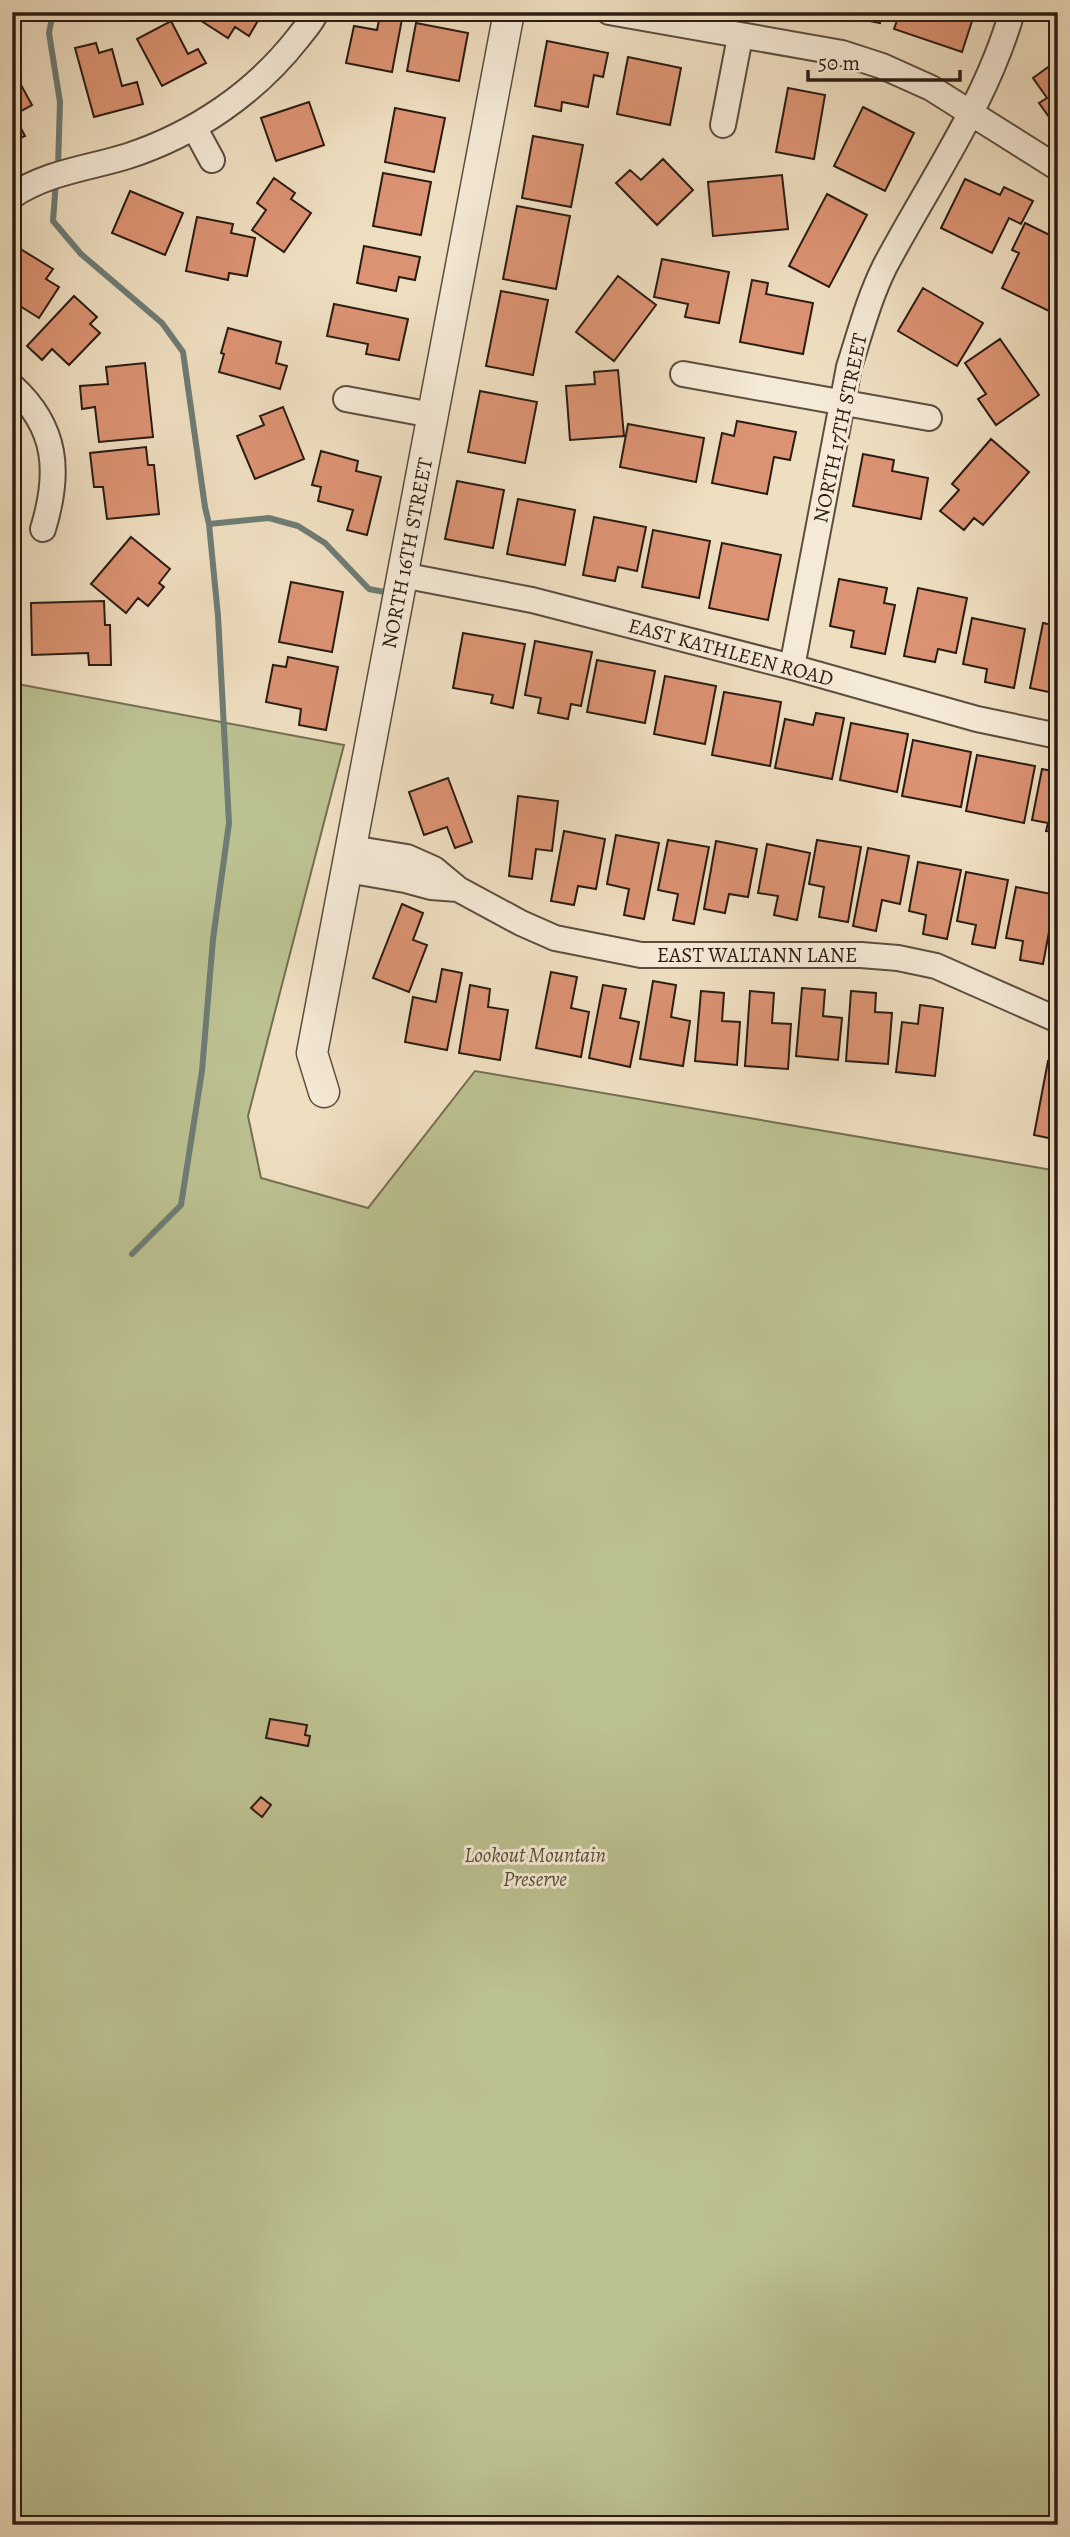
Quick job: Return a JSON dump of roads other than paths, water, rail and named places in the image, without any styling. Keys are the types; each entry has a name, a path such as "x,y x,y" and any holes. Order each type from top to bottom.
{"street":[{"path":"12,196 23,188 57,175 128,156 194,127 259,81 288,50 316,12"},
{"name":"NORTH 16TH STREET","path":"324,1092 312,1053 364,862 402,575 509,12"},
{"path":"609,12 842,53 883,66 931,88 1058,168"},
{"name":"NORTH 17TH STREET","path":"792,667 849,367 874,291 884,268 970,113 1004,41 1012,12"},
{"path":"723,125 740,37"},
{"path":"194,127 212,160"},
{"path":"684,374 929,418"},
{"path":"12,386 37,413 47,434 54,479 43,529"},
{"path":"346,399 432,415"},
{"name":"EAST KATHLEEN ROAD","path":"402,575 532,600 792,667 976,719 1058,736"},
{"name":"EAST WALTANN LANE","path":"364,862 421,874 434,869 458,889 555,938 640,955 860,955 898,958 936,966 1058,1020"}],"waterway":[{"path":"12,16 30,12"},
{"path":"53,12 49,33 60,102 58,167"},
{"path":"56,181 53,221 81,254 162,323 183,352 209,524 218,616 229,823 213,939 202,1071 181,1205 132,1254"},
{"path":"209,524 269,518 298,526 325,543 369,589 390,593"}],"park label":[{"name":"Lookout Mountain Preserve","path":"535,1867"}]}
